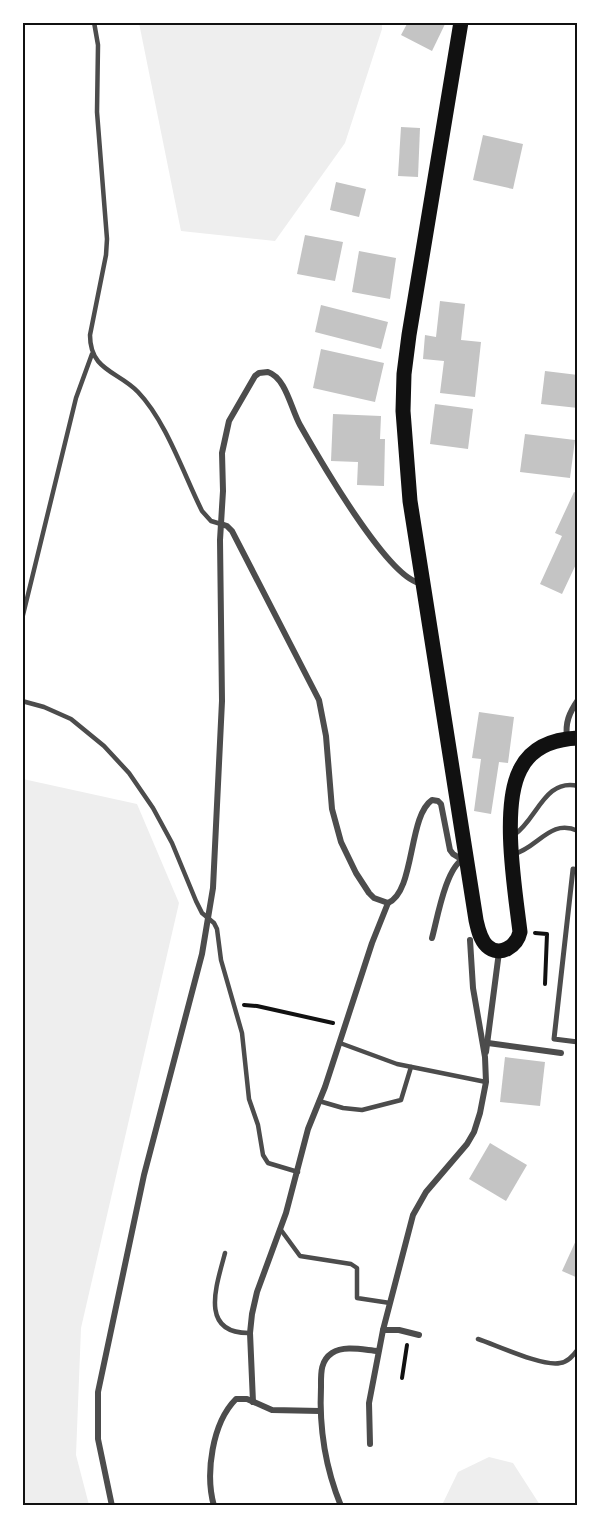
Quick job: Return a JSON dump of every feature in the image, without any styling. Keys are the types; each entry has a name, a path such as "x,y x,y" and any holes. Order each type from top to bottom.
{"main road":[{"path":"461,22 404,374 403,411 405,454 465,859 479,931 486,944 494,951 512,946 520,932 511,836 513,792 519,770 541,747 556,740 572,738"}],"street":[{"path":"112,1506 98,1439 98,1392 144,1175 209,921 213,888 222,701 222,453 229,421 251,380 259,373 273,374 282,384 300,424 368,534 404,574 417,583 423,583"},
{"path":"221,524 232,531 314,687 324,724 335,825 362,884 374,898 388,903"},
{"path":"572,738 566,724 568,715 578,700"},
{"path":"253,1402 250,1333 257,1292 280,1230 298,1172 308,1129 346,1026 372,943 388,903 394,900 402,886 420,822 430,801 435,800 441,804 450,850 457,857 465,859"},
{"path":"432,938 452,872 465,859"},
{"path":"578,870 573,869 554,1039 578,1042"},
{"path":"369,1444 369,1402 378,1351 413,1215 426,1192 462,1150 474,1132 486,1082 485,1057 473,988 470,940"},
{"path":"485,1057 499,951"},
{"path":"488,1043 561,1053"},
{"path":"383,1330 419,1335"},
{"path":"341,1506 325,1459 320,1411 322,1369 327,1357 342,1349 378,1351"},
{"path":"214,1506 210,1480 211,1459 217,1432 236,1400 247,1399 272,1410 320,1411"}],"lane":[{"path":"22,619 76,398 92,354 90,335 103,272 107,239 97,112 98,45 93,22"},
{"path":"92,354 103,367 127,382 145,400 156,417 202,512 211,521 221,524"},
{"path":"22,701 44,707 71,719 104,746 129,773 153,808 172,843 202,913 214,923 217,929 221,960 243,1033 249,1099 258,1125 263,1155 268,1163 298,1172"},
{"path":"511,836 522,828 555,788 566,784 578,786"},
{"path":"513,854 528,848 556,828 578,831"},
{"path":"340,1043 411,1067 486,1082"},
{"path":"319,1101 343,1108 362,1110 401,1100 411,1067"},
{"path":"280,1230 300,1256 351,1264 357,1268 357,1298 390,1303"},
{"path":"225,1253 216,1288 216,1315 224,1326 250,1333"},
{"path":"478,1339 553,1364 566,1361 578,1349"}],"path":[{"path":"236,1008 251,1005 346,1026"},
{"path":"402,1378 409,1333"}],"shaded area":[{"path":"139,23 382,23 345,143 275,241 181,231"},
{"path":"23,779 137,804 179,903 81,1328 76,1455 89,1505 23,1505"},
{"path":"489,1457 513,1463 540,1505 442,1505 458,1472"}],"building":[{"path":"408,22 446,22 432,51 401,35"},
{"path":"401,127 420,128 418,177 398,176"},
{"path":"483,135 523,144 513,189 473,180"},
{"path":"336,182 366,189 359,217 330,210"},
{"path":"305,235 343,242 335,281 297,274"},
{"path":"359,251 396,258 390,299 352,292"},
{"path":"440,301 465,304 461,340 481,342 475,397 440,393 444,361 423,359 425,335 436,337"},
{"path":"321,305 388,322 381,349 315,332"},
{"path":"321,349 384,363 375,402 313,388"},
{"path":"545,371 578,375 578,408 541,404"},
{"path":"435,404 473,409 468,449 430,444"},
{"path":"333,414 381,416 380,439 385,439 384,486 357,485 358,462 331,461"},
{"path":"525,434 575,440 570,478 520,472"},
{"path":"574,492 578,494 578,560 562,594 540,584 562,536 555,533"},
{"path":"479,712 514,717 508,763 499,762 491,814 474,811 481,759 472,758"},
{"path":"505,1057 545,1062 540,1106 500,1102"},
{"path":"490,1143 527,1165 506,1201 469,1179"},
{"path":"578,1236 578,1278 562,1271"}]}
